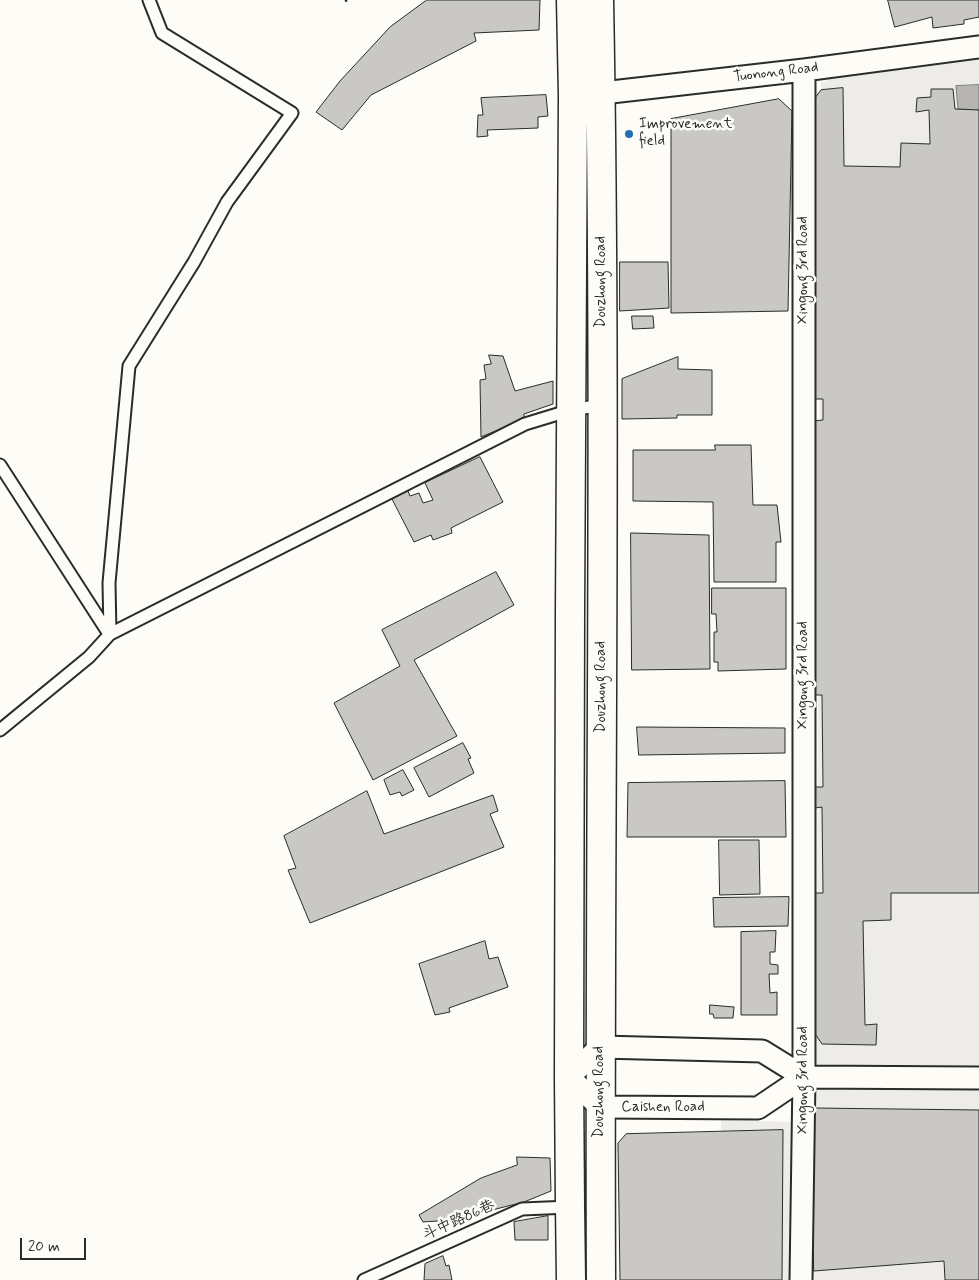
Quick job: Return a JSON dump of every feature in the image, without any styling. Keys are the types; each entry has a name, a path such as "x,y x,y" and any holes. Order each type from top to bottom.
{"main road":[{"name":"Douzhong Road","path":"571,0 569,1076 572,1280"},
{"name":"Douzhong Road","path":"600,0 602,406 601,1280"},
{"path":"570,612 602,612"}],"street":[{"name":"Tuonong Road","path":"572,96 804,70 979,47"},
{"name":"Xingong 3rd Road","path":"802,1280 804,1077 804,70"},
{"path":"569,1076 600,1047 762,1051 804,1077 979,1078"},
{"name":"Caishen Road","path":"569,1076 600,1107 758,1108 804,1077"}],"lane":[{"path":"110,634 109,583 129,366 194,262 227,202 292,113 162,33 149,0"},
{"path":"0,730 89,657 110,634 525,424 571,410 602,406"},
{"path":"0,465 110,634"},
{"name":"斗中路86巷","path":"364,1280 522,1209 570,1207"}],"shaded area":[{"path":"979,59 979,1280 718,1280 721,1120 795,1122 816,1118 821,83 829,79"},
{"path":"979,85 979,110 958,109 956,86"}],"building":[{"path":"427,0 540,0 539,30 474,33 476,41 371,95 342,130 316,112 340,81 390,27"},
{"path":"888,0 979,0 979,17 964,20 964,24 933,28 932,17 895,27"},
{"path":"843,88 844,166 900,167 901,143 930,144 929,110 916,112 917,98 931,97 931,89 953,89 955,109 979,110 979,893 891,893 891,920 863,921 865,1025 877,1024 876,1045 822,1044 813,1031 815,893 823,893 822,807 815,808 814,787 823,787 822,695 814,695 813,421 823,420 823,399 813,399 814,99 821,90"},
{"path":"546,95 548,116 538,117 538,128 487,130 488,136 477,137 478,115 483,115 481,98"},
{"path":"779,99 792,111 788,311 671,313 671,119"},
{"path":"620,262 668,262 669,308 620,311"},
{"path":"632,316 653,316 654,328 633,329"},
{"path":"489,355 503,356 515,391 553,381 553,404 524,414 524,419 481,437 480,380 486,379 484,365 491,364"},
{"path":"678,357 678,369 712,370 712,415 677,415 677,418 622,419 622,379"},
{"path":"715,445 751,445 753,505 777,505 781,542 776,542 776,582 714,582 713,502 633,501 633,450 715,450"},
{"path":"480,457 503,502 451,528 452,533 433,540 431,535 414,542 392,499 407,489 410,496 419,493 423,503 433,500 425,483"},
{"path":"631,533 709,535 710,669 632,670"},
{"path":"496,572 514,605 414,660 457,736 373,780 334,703 400,666 382,630"},
{"path":"712,588 786,588 786,669 718,671 718,662 714,662 714,632 717,632 716,614 712,614"},
{"path":"637,727 785,728 785,753 639,755"},
{"path":"463,743 471,758 468,759 474,773 429,797 414,768"},
{"path":"403,770 414,790 402,796 400,792 390,795 384,780"},
{"path":"785,781 786,837 627,837 628,783"},
{"path":"367,791 384,834 493,795 498,811 490,814 504,847 310,923 288,870 296,868 284,836"},
{"path":"719,840 759,840 760,894 720,895"},
{"path":"789,897 788,926 714,927 713,898"},
{"path":"776,931 775,952 770,952 770,964 778,965 778,974 769,974 770,993 777,992 777,1015 741,1015 741,932"},
{"path":"485,941 489,959 498,957 508,987 449,1008 450,1012 435,1015 419,964"},
{"path":"710,1005 734,1007 733,1018 714,1018 713,1014 710,1014"},
{"path":"813,1108 979,1110 979,1280 945,1280 944,1261 814,1271"},
{"path":"783,1130 782,1280 620,1280 618,1143 626,1134"},
{"path":"517,1157 550,1158 551,1191 524,1202 452,1220 423,1222 419,1215 481,1178 517,1165"},
{"path":"548,1216 548,1240 515,1240 514,1222"},
{"path":"443,1256 446,1266 449,1265 452,1280 424,1280 425,1264"}],"place":[{"name":"Improvement field","path":"629,134"}]}
